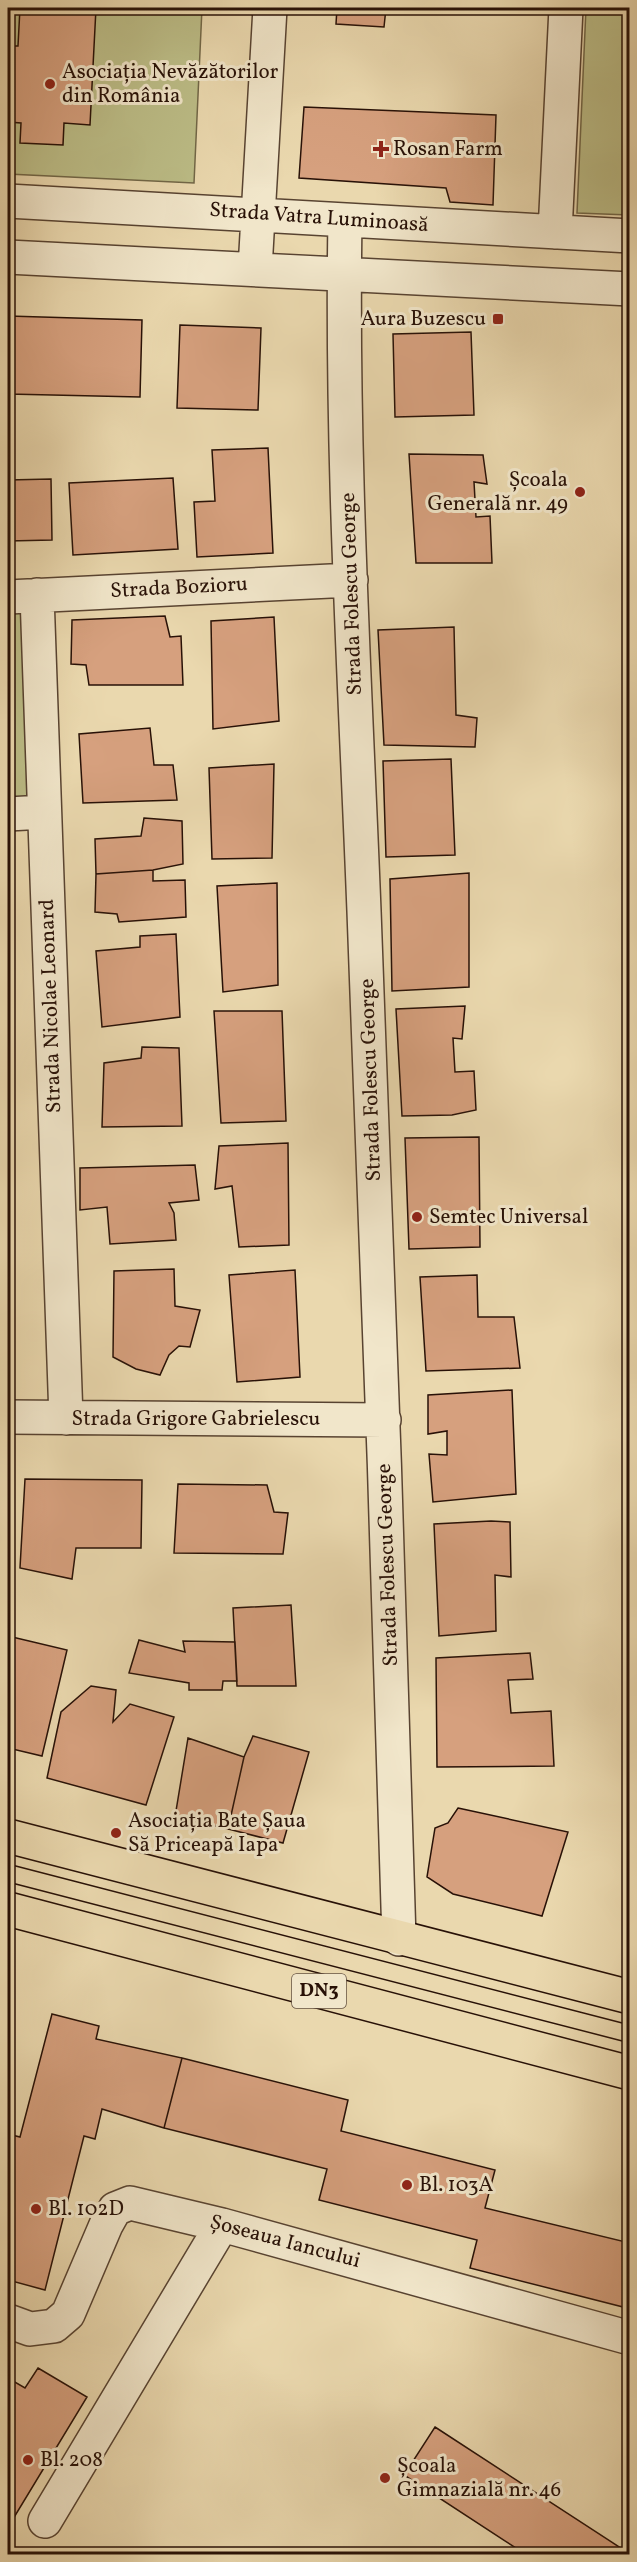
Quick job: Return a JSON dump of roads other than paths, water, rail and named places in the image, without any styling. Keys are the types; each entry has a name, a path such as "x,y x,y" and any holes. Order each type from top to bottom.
{"main road":[{"path":"8,1836 630,1997"},
{"name":"DN3","path":"8,1909 630,2073"}],"street":[{"path":"255,269 270,8"},
{"path":"555,232 566,8"},
{"name":"Strada Vatra Luminoasă","path":"8,201 258,213 630,236"},
{"name":"Strada Folescu George","path":"345,220 344,274 351,580 384,1420 399,1939"},
{"path":"8,257 630,289"},
{"name":"Strada Bozioru","path":"22,596 351,580"},
{"name":"Strada Nicolae Leonard","path":"22,596 44,812 66,1418"},
{"path":"8,814 44,812"},
{"name":"Strada Grigore Gabrielescu","path":"8,1417 384,1420"},
{"name":"Șoseaua Iancului","path":"8,2321 30,2329 54,2326 68,2314 106,2225 115,2209 130,2203 222,2225 630,2338"},
{"path":"45,2521 222,2225"}],"tram line":[{"path":"8,1864 630,2025"},
{"path":"8,1882 630,2043"}],"place":[{"name":"Asociația Nevăzătorilor din România","path":"50,84"},
{"name":"Rosan Farm","path":"381,149"},
{"name":"Aura Buzescu","path":"498,319"},
{"name":"Școala Generală nr. 49","path":"580,492"},
{"name":"Semtec Universal","path":"417,1217"},
{"name":"Asociația Bate Șaua Să Priceapă Iapa","path":"116,1833"},
{"name":"Bl. 103A","path":"407,2185"},
{"name":"Bl. 102D","path":"36,2209"},
{"name":"Bl. 208","path":"28,2460"},
{"name":"Școala Gimnazială nr. 46","path":"385,2478"}]}
